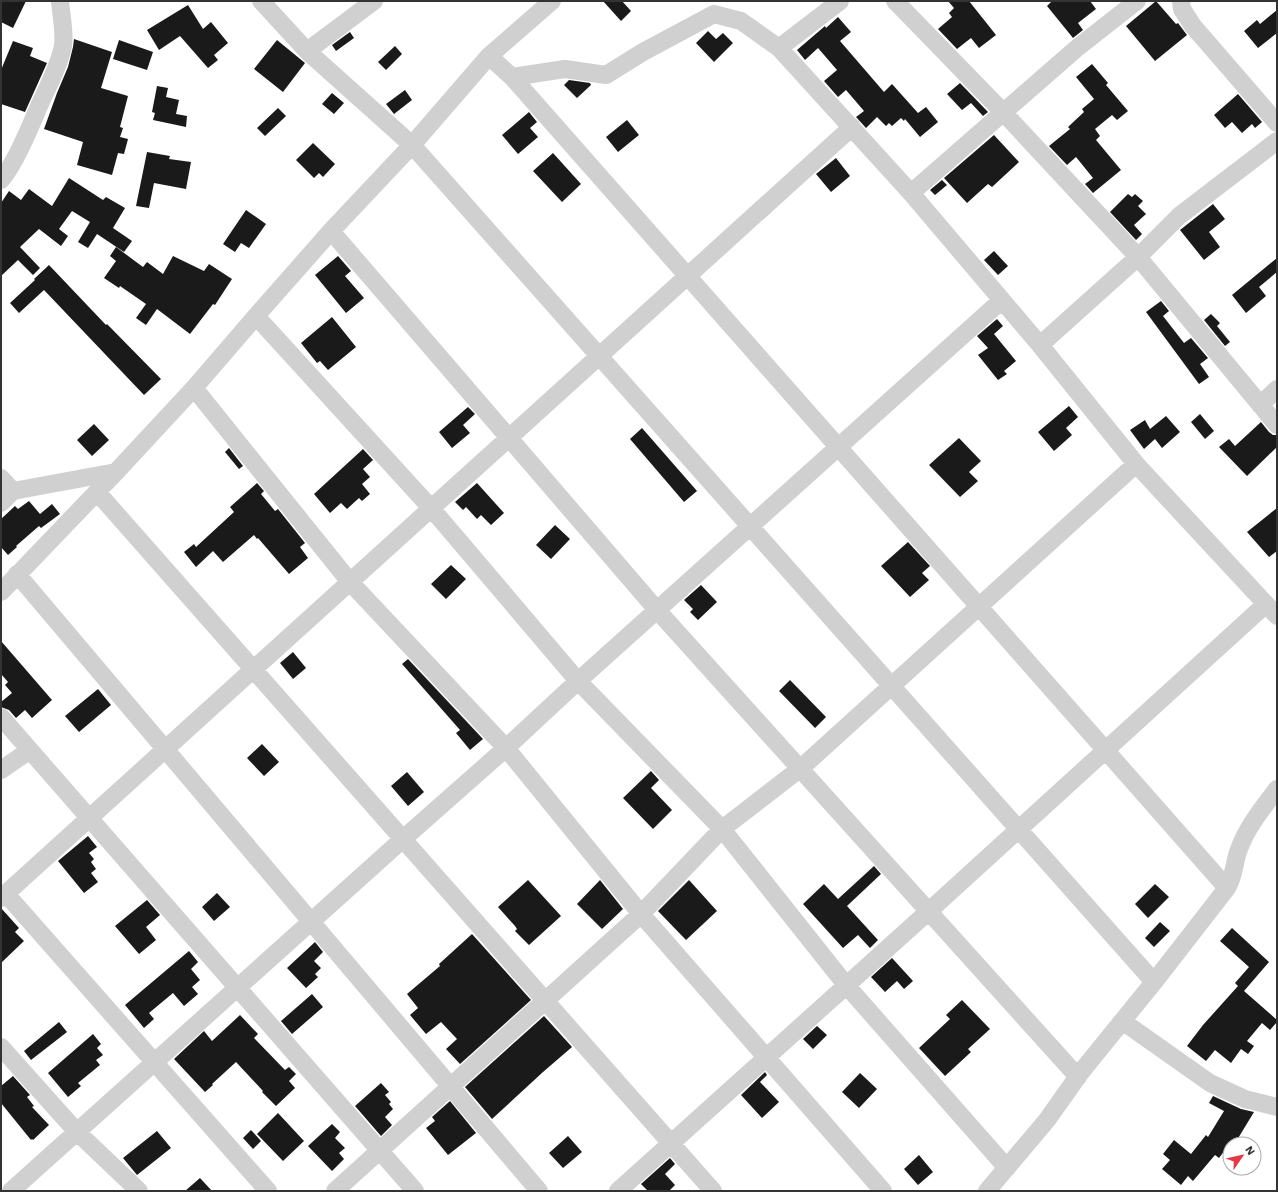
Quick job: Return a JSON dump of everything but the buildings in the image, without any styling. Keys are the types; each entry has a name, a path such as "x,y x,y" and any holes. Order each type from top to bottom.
{"street":[{"path":"1,180 7,173 30,125 63,49 60,1"},
{"path":"261,1 307,51 412,145 1154,982"},
{"path":"307,51 374,1"},
{"path":"1,592 194,388 331,231 412,145 489,56 552,1"},
{"path":"780,48 840,1"},
{"path":"895,1 1003,112 1138,257 1277,424"},
{"path":"912,193 1077,48 1137,1"},
{"path":"1181,1 1182,9 1193,26 1277,123"},
{"path":"512,77 565,69 606,75 643,52 714,14 741,21 780,48 912,193 1040,345 1136,464 1272,610 1106,750 618,1191"},
{"path":"489,56 512,77 1227,888"},
{"path":"268,1191 154,1062 3,896 852,127"},
{"path":"1040,345 1138,257 1179,216 1277,141"},
{"path":"331,231 657,610 1078,1077"},
{"path":"11,1191 403,838 506,748 578,681 1002,300"},
{"path":"256,316 431,508 578,681 722,829 846,985 1007,1168"},
{"path":"194,388 350,582 506,748 641,914 884,1191"},
{"path":"1260,405 1277,389"},
{"path":"335,1191 641,914 722,829 801,768 1136,464"},
{"path":"1,478 7,497 116,472"},
{"path":"97,492 713,1191"},
{"path":"17,574 539,1191"},
{"path":"1,717 415,1191"},
{"path":"1,770 30,750"},
{"path":"987,1191 1047,1120 1078,1077 1227,888 1238,852 1249,826 1277,788"},
{"path":"1122,1021 1210,1083 1245,1099 1277,1106"},
{"path":"1,1047 77,1132 139,1191"}]}
